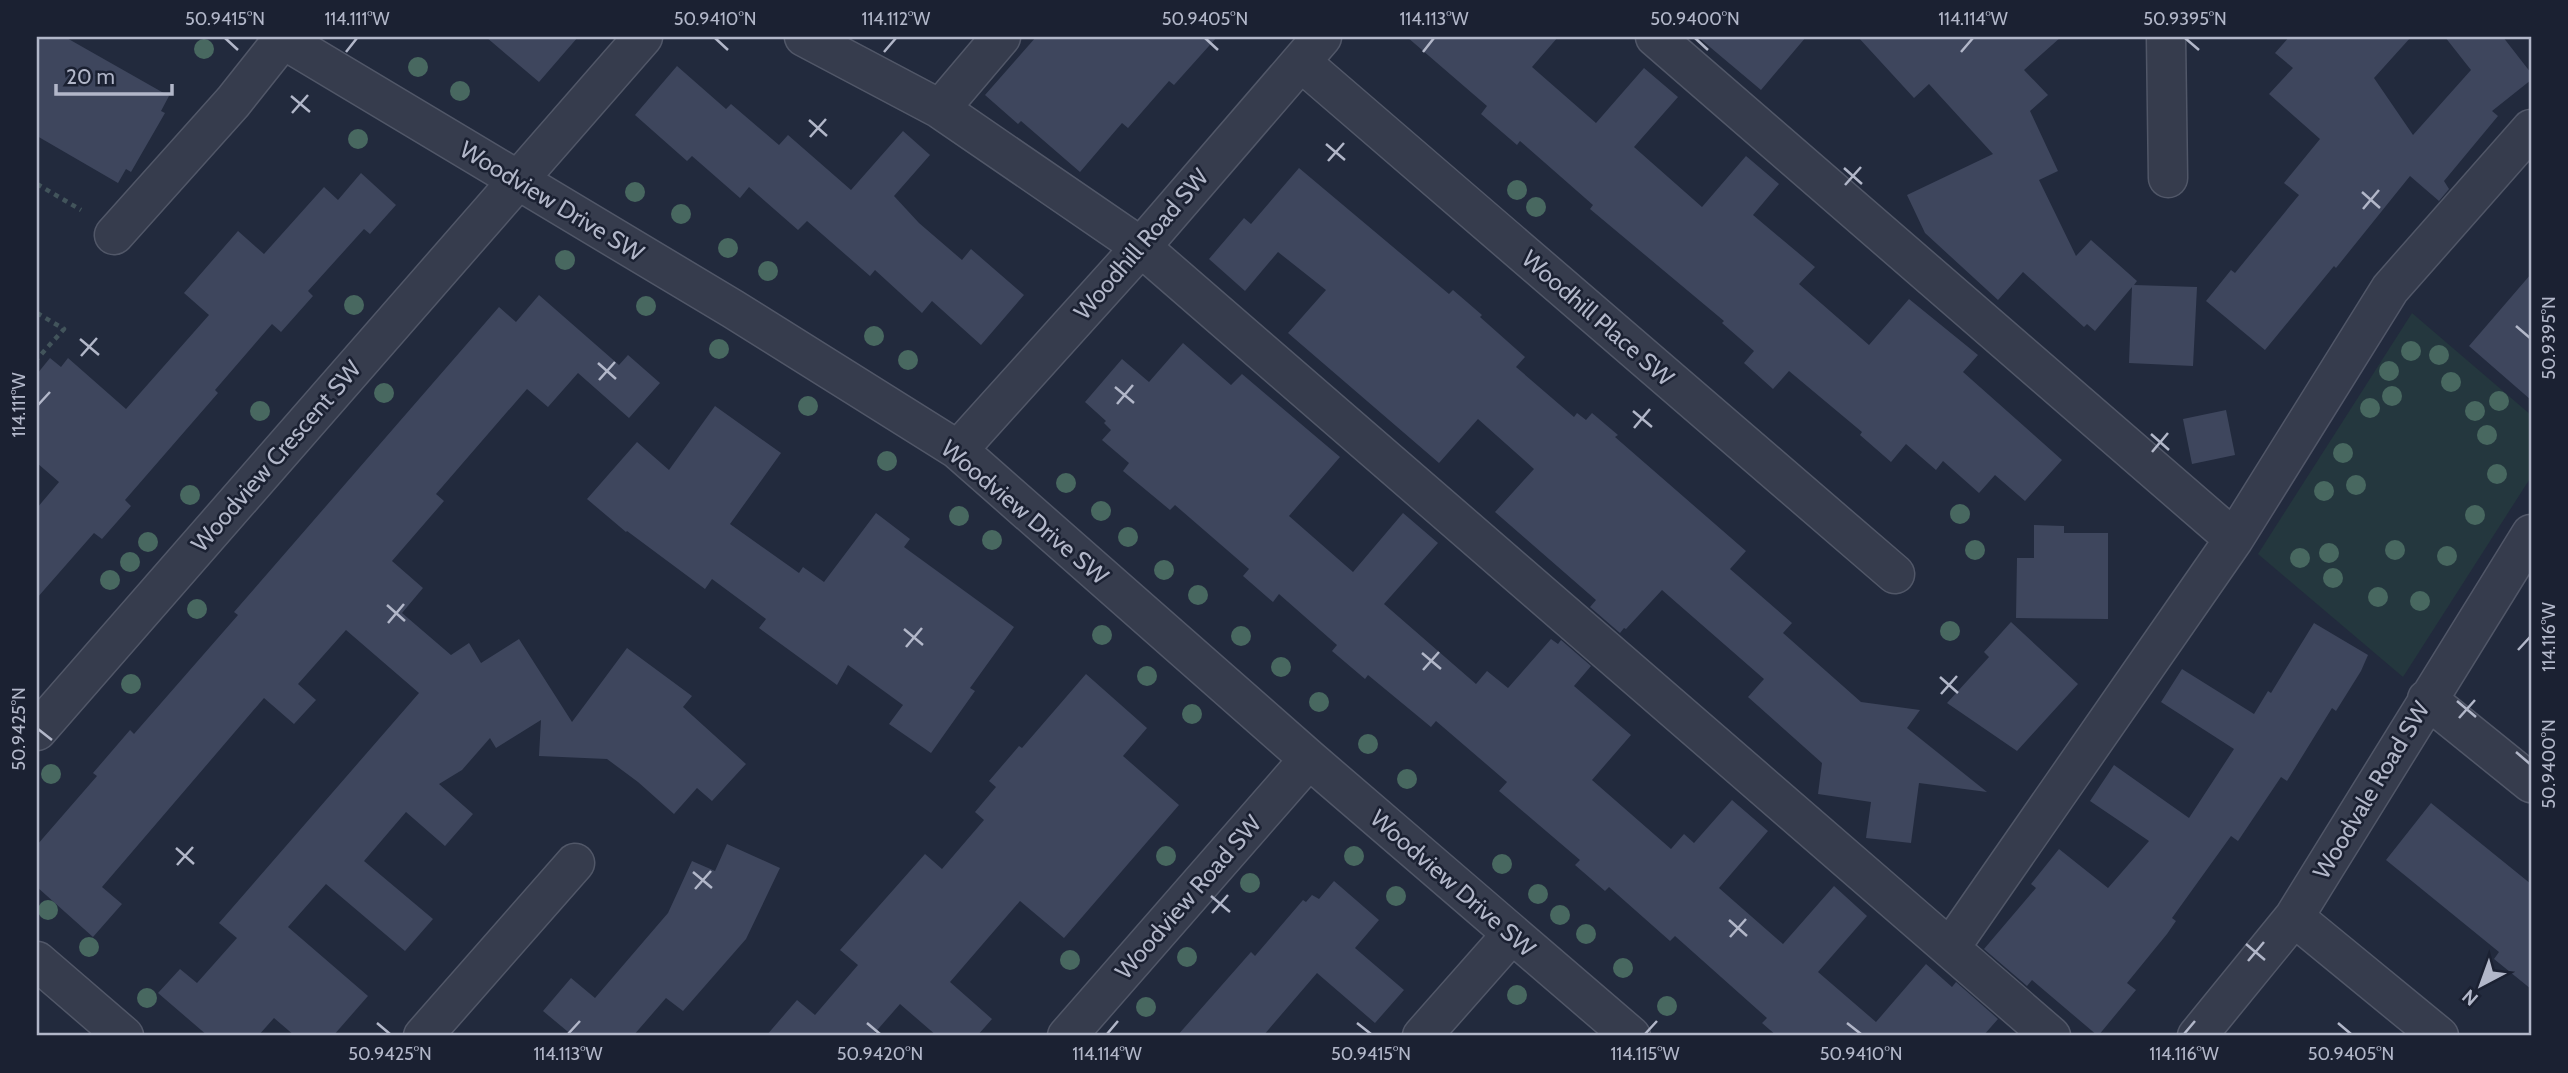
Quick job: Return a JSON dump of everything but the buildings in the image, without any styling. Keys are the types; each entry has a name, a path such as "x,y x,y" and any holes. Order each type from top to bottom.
{"street":[{"name":"Woodview Crescent SW","path":"37,731 643,37"},
{"path":"804,37 940,109 1141,247 2051,1036"},
{"path":"940,109 1001,37"},
{"path":"1655,37 2234,539"},
{"path":"2166,37 2168,178"},
{"name":"Woodview Drive SW","path":"281,38 733,309 958,450 1309,759 1630,1036"},
{"path":"114,235 233,102 281,38"},
{"name":"Woodhill Road SW","path":"958,450 1141,247 1311,49"},
{"name":"Woodhill Place SW","path":"1311,49 1895,574"},
{"path":"1950,948 2234,539 2390,289 2531,129"},
{"name":"Woodvale Road SW","path":"2197,1036 2294,917 2531,534"},
{"path":"2427,699 2531,783"},
{"name":"Woodview Road SW","path":"1067,1036 1309,759"},
{"path":"423,1036 575,863"},
{"path":"2294,917 2440,1036"},
{"path":"1422,1036 1512,934"},
{"path":"37,961 124,1036"}],"path":[{"path":"37,184 81,210"},
{"path":"37,313 64,328 37,359"}],"shaded area":[{"path":"2412,313 2531,415 2531,477 2403,677 2258,554"}]}
